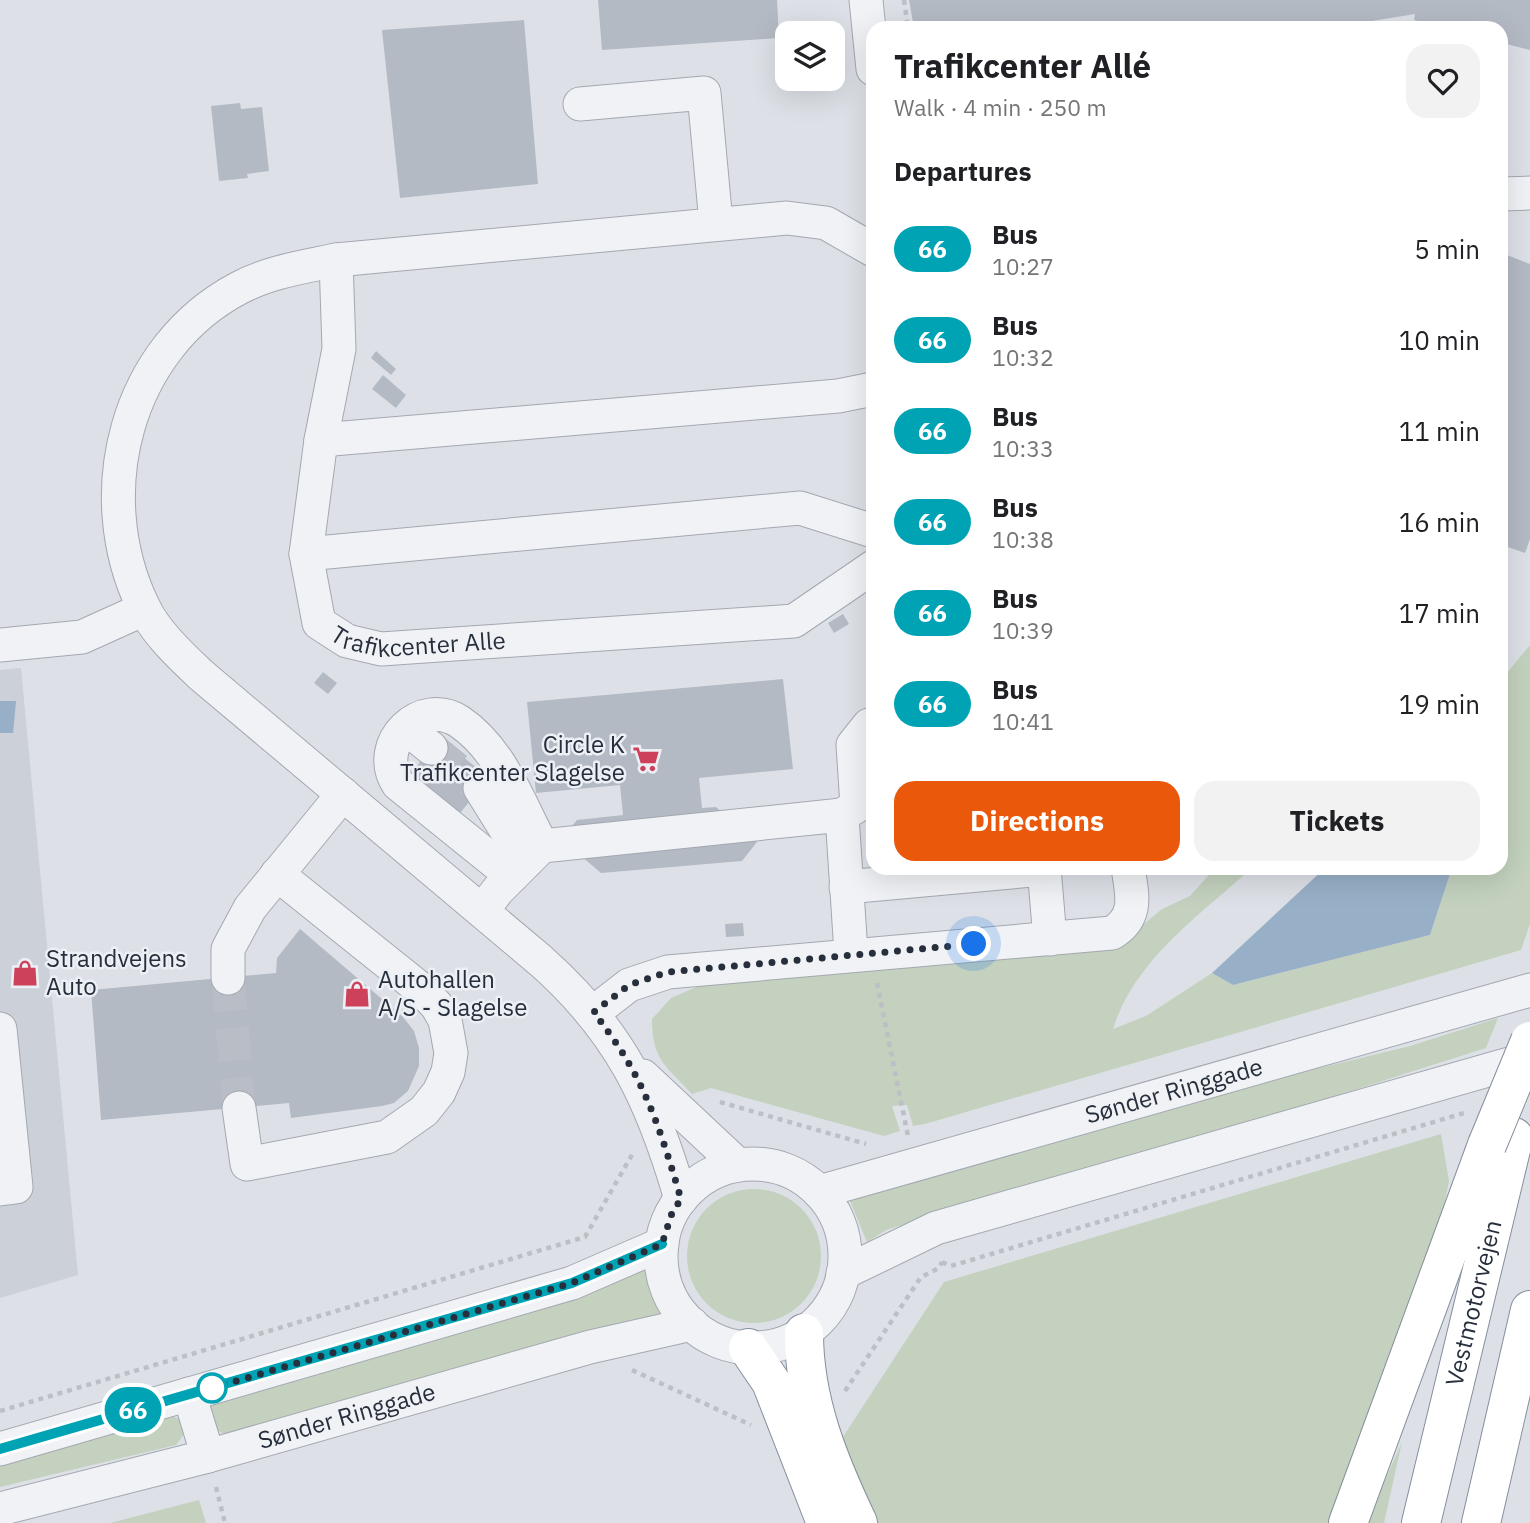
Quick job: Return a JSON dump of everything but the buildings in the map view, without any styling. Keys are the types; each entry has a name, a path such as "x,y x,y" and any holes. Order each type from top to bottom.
{"highway":[{"path":"1348,1523 1493,1131 1530,1041"},
{"name":"Vestmotorvejen","path":"1421,1523 1493,1131 1530,1084"},
{"path":"1481,1523 1530,1310"},
{"path":"804,1333 804,1356 816,1423 858,1523"},
{"path":"748,1348 771,1382 825,1523"}],"street":[{"path":"866,0 868,21"},
{"path":"580,104 704,93 716,223"},
{"path":"1508,194 1530,193"},
{"path":"681,1199 658,1126 628,1062 594,1012 572,989 482,911 201,675 176,651 144,609 128,572 117,515 119,460 135,401 162,355 198,316 239,288 281,271 336,260 787,218 826,223 866,238"},
{"name":"Trafikcenter Alle","path":"336,260 339,349 321,440 306,554 319,623 347,641 381,649 794,621 866,572"},
{"path":"321,440 838,396 866,390"},
{"path":"306,554 800,508 866,529"},
{"path":"0,645 82,637 144,609"},
{"path":"431,715 444,715 459,721 492,750 526,861 398,784 390,771 392,744 397,733 419,738 431,715"},
{"path":"861,953 846,887 858,808 853,745 866,729"},
{"path":"480,788 526,861"},
{"path":"229,978 228,949 250,908 343,794"},
{"path":"482,911 526,861 858,808"},
{"path":"239,1108 247,1164 387,1137 424,1111 439,1092 450,1063 450,1036 437,1006 408,977 277,874"},
{"path":"846,887 978,875"},
{"path":"1045,875 1050,939"},
{"path":"594,1012 629,985 668,972 1112,933 1121,928 1132,909 1129,875"},
{"name":"Sønder Ringgade","path":"819,1192 1530,990"},
{"path":"0,1029 16,1188 0,1189"},
{"path":"844,1273 936,1228 1530,1058"},
{"path":"628,1062 738,1165"},
{"path":"760,1164 782,1168 802,1178 819,1192 832,1209 841,1229 845,1251 844,1273 829,1306 804,1333 777,1344 748,1348 709,1336 692,1324 677,1307 667,1288 662,1266 662,1244 668,1221 681,1199 707,1177 738,1165 760,1164"},
{"path":"0,1449 572,1283 662,1244"},
{"name":"Sønder Ringgade","path":"0,1509 208,1456 590,1347 692,1324"},
{"path":"189,1394 208,1456"}],"path":[{"path":"904,0 907,21"},
{"path":"861,953 909,1143"},
{"path":"942,1262 951,1266 1493,1131"},
{"path":"0,1411 561,1247"}],"shaded area":[{"name":"Strandvejens Auto","path":"21,668 78,1275 0,1298 0,670"}],"green space":[{"path":"1530,645 1530,924 1521,950 925,1124 913,1126 907,1105 892,1106 900,1131 884,1136 711,1088 692,1094 668,1069 658,1053 652,1019 671,998 701,985 1120,944 1162,909 1190,896 1209,875 1244,875 1191,921 1153,960 1123,1004 1113,1029 1146,1016 1212,973 1233,985 1430,935 1450,875 1508,875 1508,672"},
{"path":"1498,1018 1486,1048 1187,1143 940,1213 886,1230 867,1242 848,1196 1097,1122 1410,1046"},
{"path":"1441,1134 1449,1181 1438,1235 1333,1523 874,1523 837,1446 944,1282"},
{"path":"754,1189 780,1194 802,1208 816,1230 821,1256 816,1282 802,1304 780,1318 754,1323 728,1318 706,1304 692,1282 687,1256 692,1230 706,1208 728,1194"},
{"path":"645,1270 662,1313 225,1435 214,1428 209,1410 212,1403 589,1290"},
{"path":"171,1416 182,1420 185,1433 176,1445 0,1487 0,1466"},
{"path":"1402,1442 1384,1523 1366,1523"},
{"path":"199,1500 206,1523 110,1523"}],"water":[{"path":"0,701 16,701 13,733 0,733"},
{"path":"1317,875 1450,875 1430,935 1233,985 1212,973"}],"tunnel":[{"path":"431,748 480,788"},
{"path":"228,978 239,1108"}],"bus line":[{"name":"66","path":"0,1449 572,1283 662,1244"}],"place":[{"name":"Circle K Trafikcenter Slagelse","path":"646,759"},
{"name":"Strandvejens Auto","path":"25,973"},
{"name":"Autohallen A/S - Slagelse","path":"357,994"}],"route":[{"path":"212,1388 572,1283 662,1244 672,1213 681,1199 674,1175 658,1126 628,1062 594,1012 629,985 668,972 852,953 974,944"}]}
